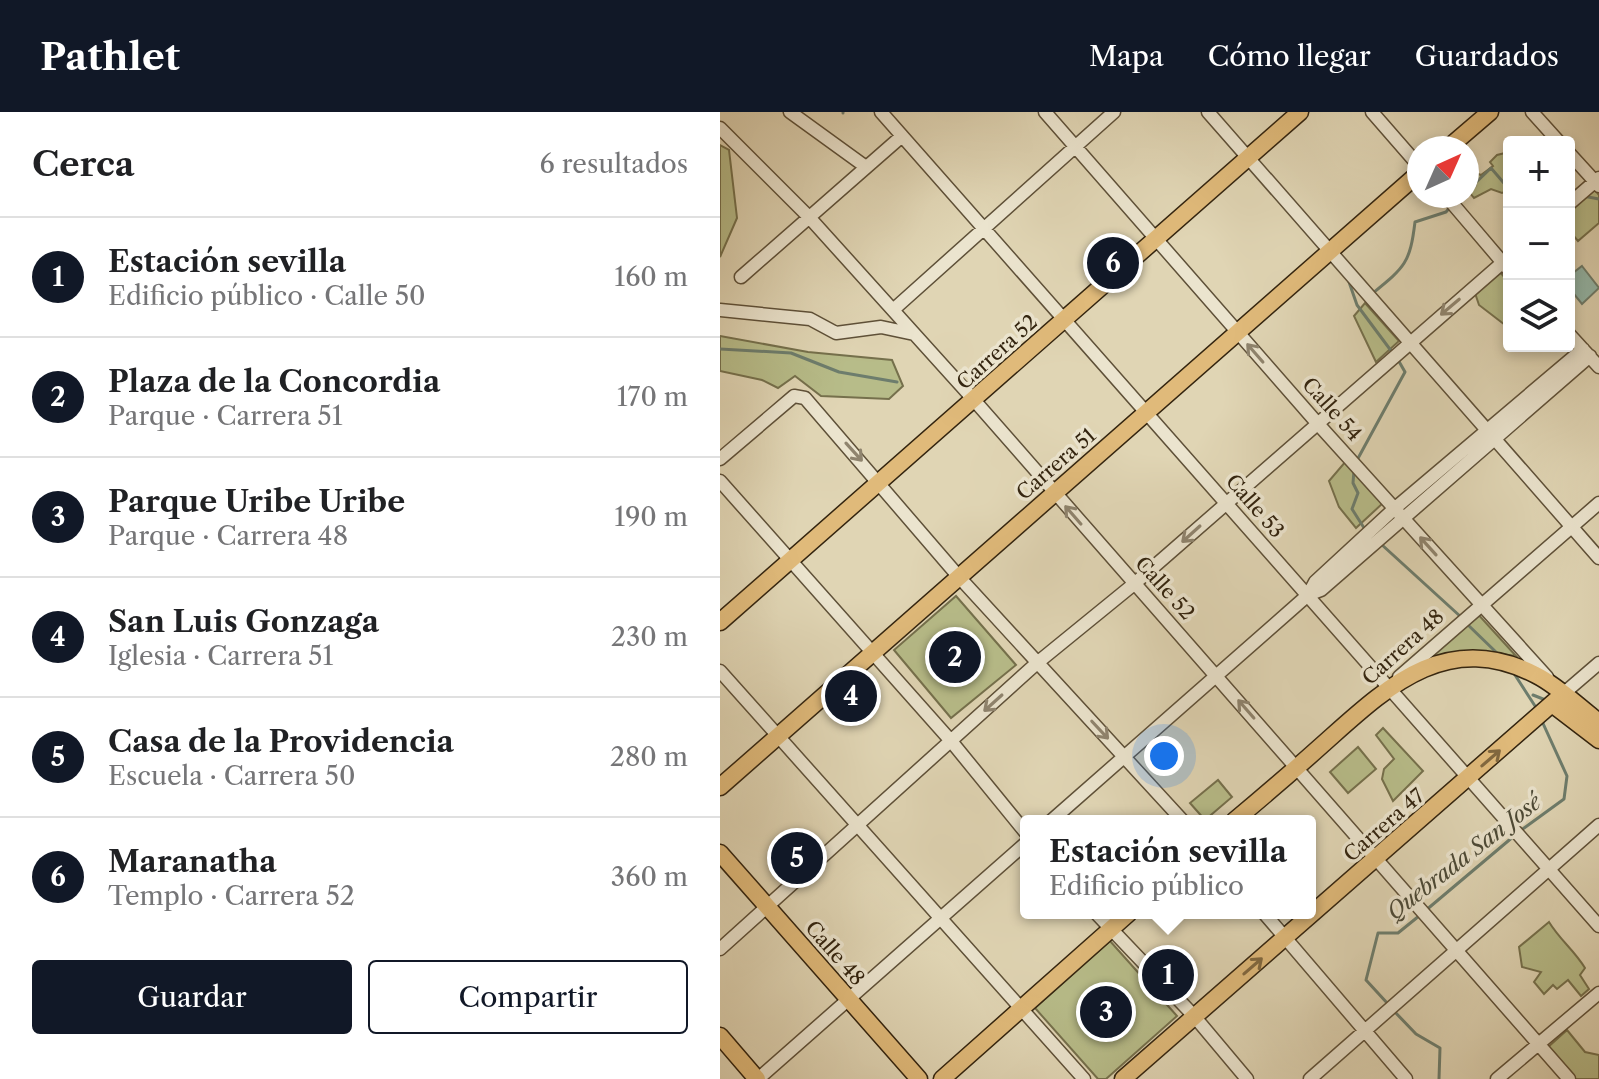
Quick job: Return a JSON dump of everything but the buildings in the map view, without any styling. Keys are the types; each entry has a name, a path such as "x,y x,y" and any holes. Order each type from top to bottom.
{"main road":[{"name":"Carrera 52","path":"720,622 1300,112"},
{"path":"1462,136 1490,112"},
{"name":"Carrera 51","path":"720,787 1407,184"},
{"path":"1388,687 1423,667 1478,658 1536,675 1558,699"},
{"name":"Carrera 48","path":"1241,815 1388,687"},
{"name":"Calle 54","path":"1558,699 1599,722"},
{"name":"Calle 54","path":"1558,699 1599,740"},
{"name":"Carrera 47","path":"1316,911 1558,699"},
{"name":"Calle 48","path":"720,853 919,1079"},
{"path":"942,1079 1123,919"},
{"name":"Carrera 47","path":"1123,1079 1307,919"},
{"path":"720,1036 758,1079"}],"street":[{"path":"790,112 866,167"},
{"name":"Calle 53","path":"881,112 1599,926"},
{"name":"Calle 54","path":"1045,112 1480,605 1558,699"},
{"path":"893,310 1114,112"},
{"path":"1208,112 1599,558"},
{"path":"1372,112 1407,152"},
{"path":"1532,112 1554,136"},
{"name":"Calle 52","path":"723,129 808,216 974,400 1569,1079"},
{"path":"741,277 902,136"},
{"path":"1575,159 1598,182 1575,199"},
{"path":"1457,208 1503,259"},
{"path":"720,949 1037,663 1134,584 1409,341 1503,266"},
{"path":"720,310 810,319 836,333 881,327 914,334"},
{"path":"1575,342 1599,374"},
{"path":"1585,355 1599,367"},
{"path":"1058,815 1308,595 1321,590 1399,514 1585,355"},
{"path":"720,459 794,396 800,395 880,481 959,577 1178,815"},
{"path":"720,481 951,741 1020,826"},
{"name":"Carrera 48","path":"1388,687 1599,503"},
{"name":"Carrera 47","path":"1558,699 1599,663"},
{"path":"720,671 1084,1079"},
{"path":"1310,1079 1599,825"},
{"path":"758,1079 1020,848"},
{"path":"1101,919 1194,1016 1247,1079"},
{"path":"1270,919 1406,1079"},
{"path":"1497,1079 1599,993"}],"green space":[{"path":"720,145 729,150 737,218 720,257"},
{"path":"1503,154 1503,192 1491,189 1479,195 1479,174 1493,166 1490,162"},
{"path":"1594,189 1599,195 1599,223 1578,241 1575,237 1575,206"},
{"path":"1497,269 1503,276 1503,323 1479,305 1474,290"},
{"path":"1365,303 1399,341 1376,362 1354,316"},
{"path":"720,336 808,352 892,360 903,386 889,399 821,396 795,376 778,388 762,380 720,371"},
{"path":"1346,461 1383,503 1356,528 1339,507 1329,481"},
{"path":"956,596 1016,665 951,718 894,650"},
{"path":"1476,612 1516,656 1479,651 1429,657"},
{"path":"1383,728 1423,771 1393,801 1382,779 1384,769 1394,759 1376,735"},
{"path":"1358,747 1376,769 1348,793 1330,772"},
{"path":"1218,780 1232,797 1211,815 1201,815 1190,803"},
{"path":"1549,922 1585,968 1580,975 1589,989 1581,996 1568,980 1557,989 1553,985 1544,994 1534,982 1541,972 1522,967 1519,947"},
{"path":"1110,941 1177,1016 1106,1079 1098,1079 1035,1008"},
{"path":"1567,1030 1585,1052 1599,1055 1599,1079 1572,1079 1547,1048"}],"water":[{"path":"1582,266 1599,288 1582,304 1575,295 1575,271"}],"waterway":[{"path":"1479,180 1491,168 1503,182"},
{"path":"1583,196 1599,199"},
{"path":"1373,293 1404,263 1411,247 1415,222 1446,212 1449,208"},
{"path":"1349,282 1357,305 1392,352"},
{"path":"720,349 791,353 839,372 897,382"},
{"path":"1356,462 1405,372 1397,358"},
{"path":"1354,470 1353,483 1358,493 1352,509 1366,531"},
{"name":"Quebrada San José","path":"1381,544 1461,617"},
{"name":"Quebrada San José","path":"1466,623 1498,654"},
{"name":"Quebrada San José","path":"1515,675 1537,709"},
{"path":"1533,695 1548,701"},
{"name":"Quebrada San José","path":"1520,831 1564,799 1567,776 1541,719"},
{"name":"Quebrada San José","path":"1425,911 1514,836"},
{"name":"Quebrada San José","path":"1388,1004 1366,980 1378,933 1398,933 1419,916"},
{"name":"Quebrada San José","path":"1393,1010 1416,1034 1440,1048 1439,1079"}],"place":[{"name":"Maranatha","path":"1113,263"},
{"name":"Plaza de la Concordia","path":"955,657"},
{"name":"San Luis Gonzaga","path":"851,696"},
{"name":"Casa de la Providencia","path":"797,858"},
{"name":"Estación sevilla","path":"1168,975"},
{"name":"Parque Uribe Uribe","path":"1106,1012"}]}
